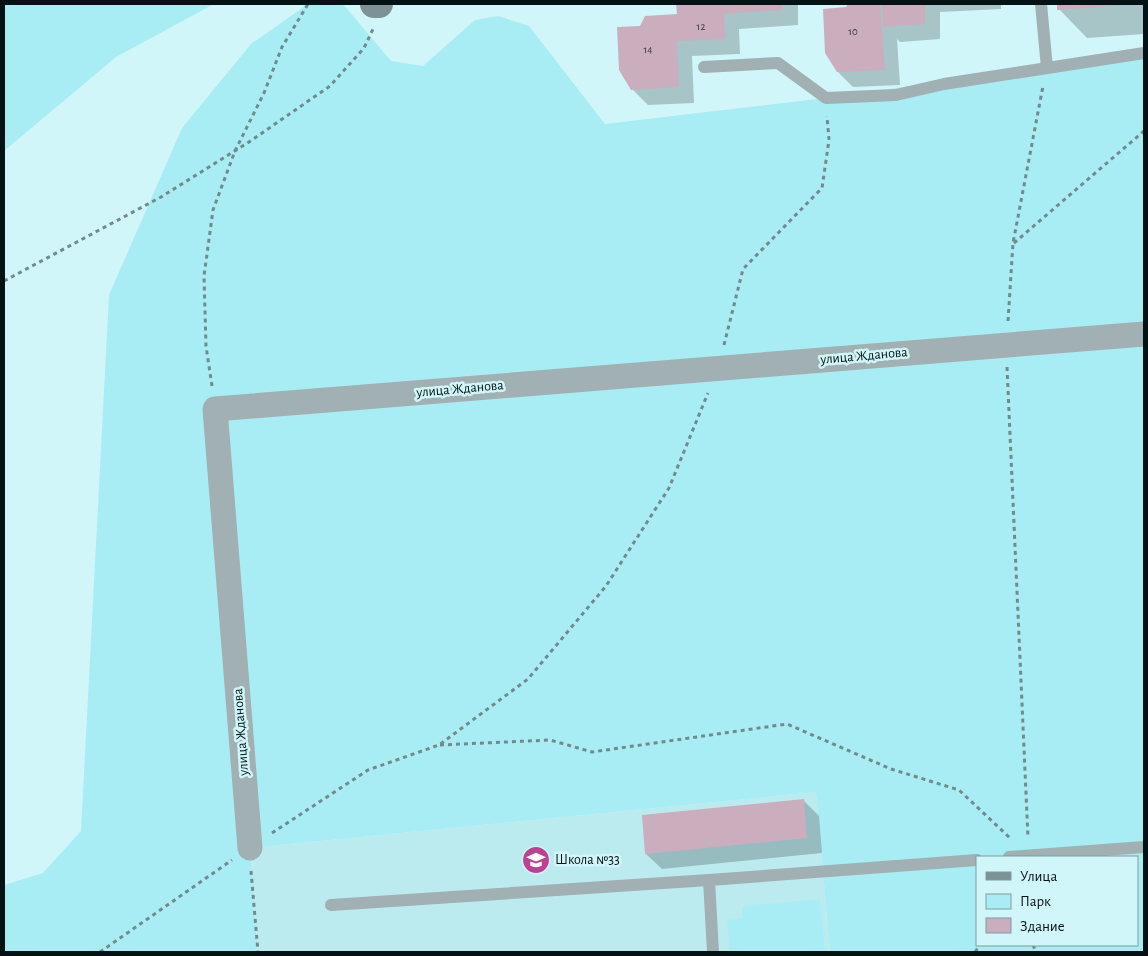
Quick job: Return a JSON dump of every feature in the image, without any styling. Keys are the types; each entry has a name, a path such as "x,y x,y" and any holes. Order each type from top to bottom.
{"street":[{"name":"улица Жданова","path":"250,848 215,409 1144,334"}],"lane":[{"path":"1041,4 1047,68"},
{"path":"704,66 778,63 826,98 896,95 1144,53"},
{"path":"1028,856 1144,847"},
{"path":"331,905 976,860"},
{"path":"708,880 713,952"}],"path":[{"path":"215,409 206,346 204,276 213,210 236,150 264,93 282,47 308,4"},
{"path":"4,282 161,197 236,150 330,86 364,48 377,10"},
{"path":"1028,856 1006,345 1013,243 1047,68"},
{"path":"439,745 528,679 606,586 669,488 719,368 743,269 822,188 829,140 826,98"},
{"path":"1013,243 1144,131"},
{"path":"100,952 250,848 368,770 439,745 550,740 592,752 787,724 891,769 959,790 1028,856"},
{"path":"250,848 258,952"}],"shaded area":[{"name":"Школа №33","path":"816,792 830,952 258,952 250,848"}],"green space":[{"path":"4,4 214,4 116,57 4,151"},
{"path":"308,4 343,4 391,61 423,66 475,20 498,16 529,26 605,124 826,98 1144,53 1144,952 830,952 816,792 250,848 258,952 4,952 4,885 43,873 81,831 109,295 182,128 251,44"},
{"path":"820,899 825,952 730,952 727,920 742,918 742,906"}],"building":[{"path":"676,4 783,4 783,10 724,14 725,39 677,41 679,87 631,90 619,70 617,27 640,26 645,16 677,14"},
{"path":"848,4 880,4 885,70 837,72 825,53 823,9 846,7"},
{"path":"882,4 925,4 925,24 883,27"},
{"path":"1057,4 1121,4 1121,5 1057,10"},
{"path":"804,799 807,838 645,854 642,815"}],"place":[{"name":"Школа №33","path":"536,860"}]}
